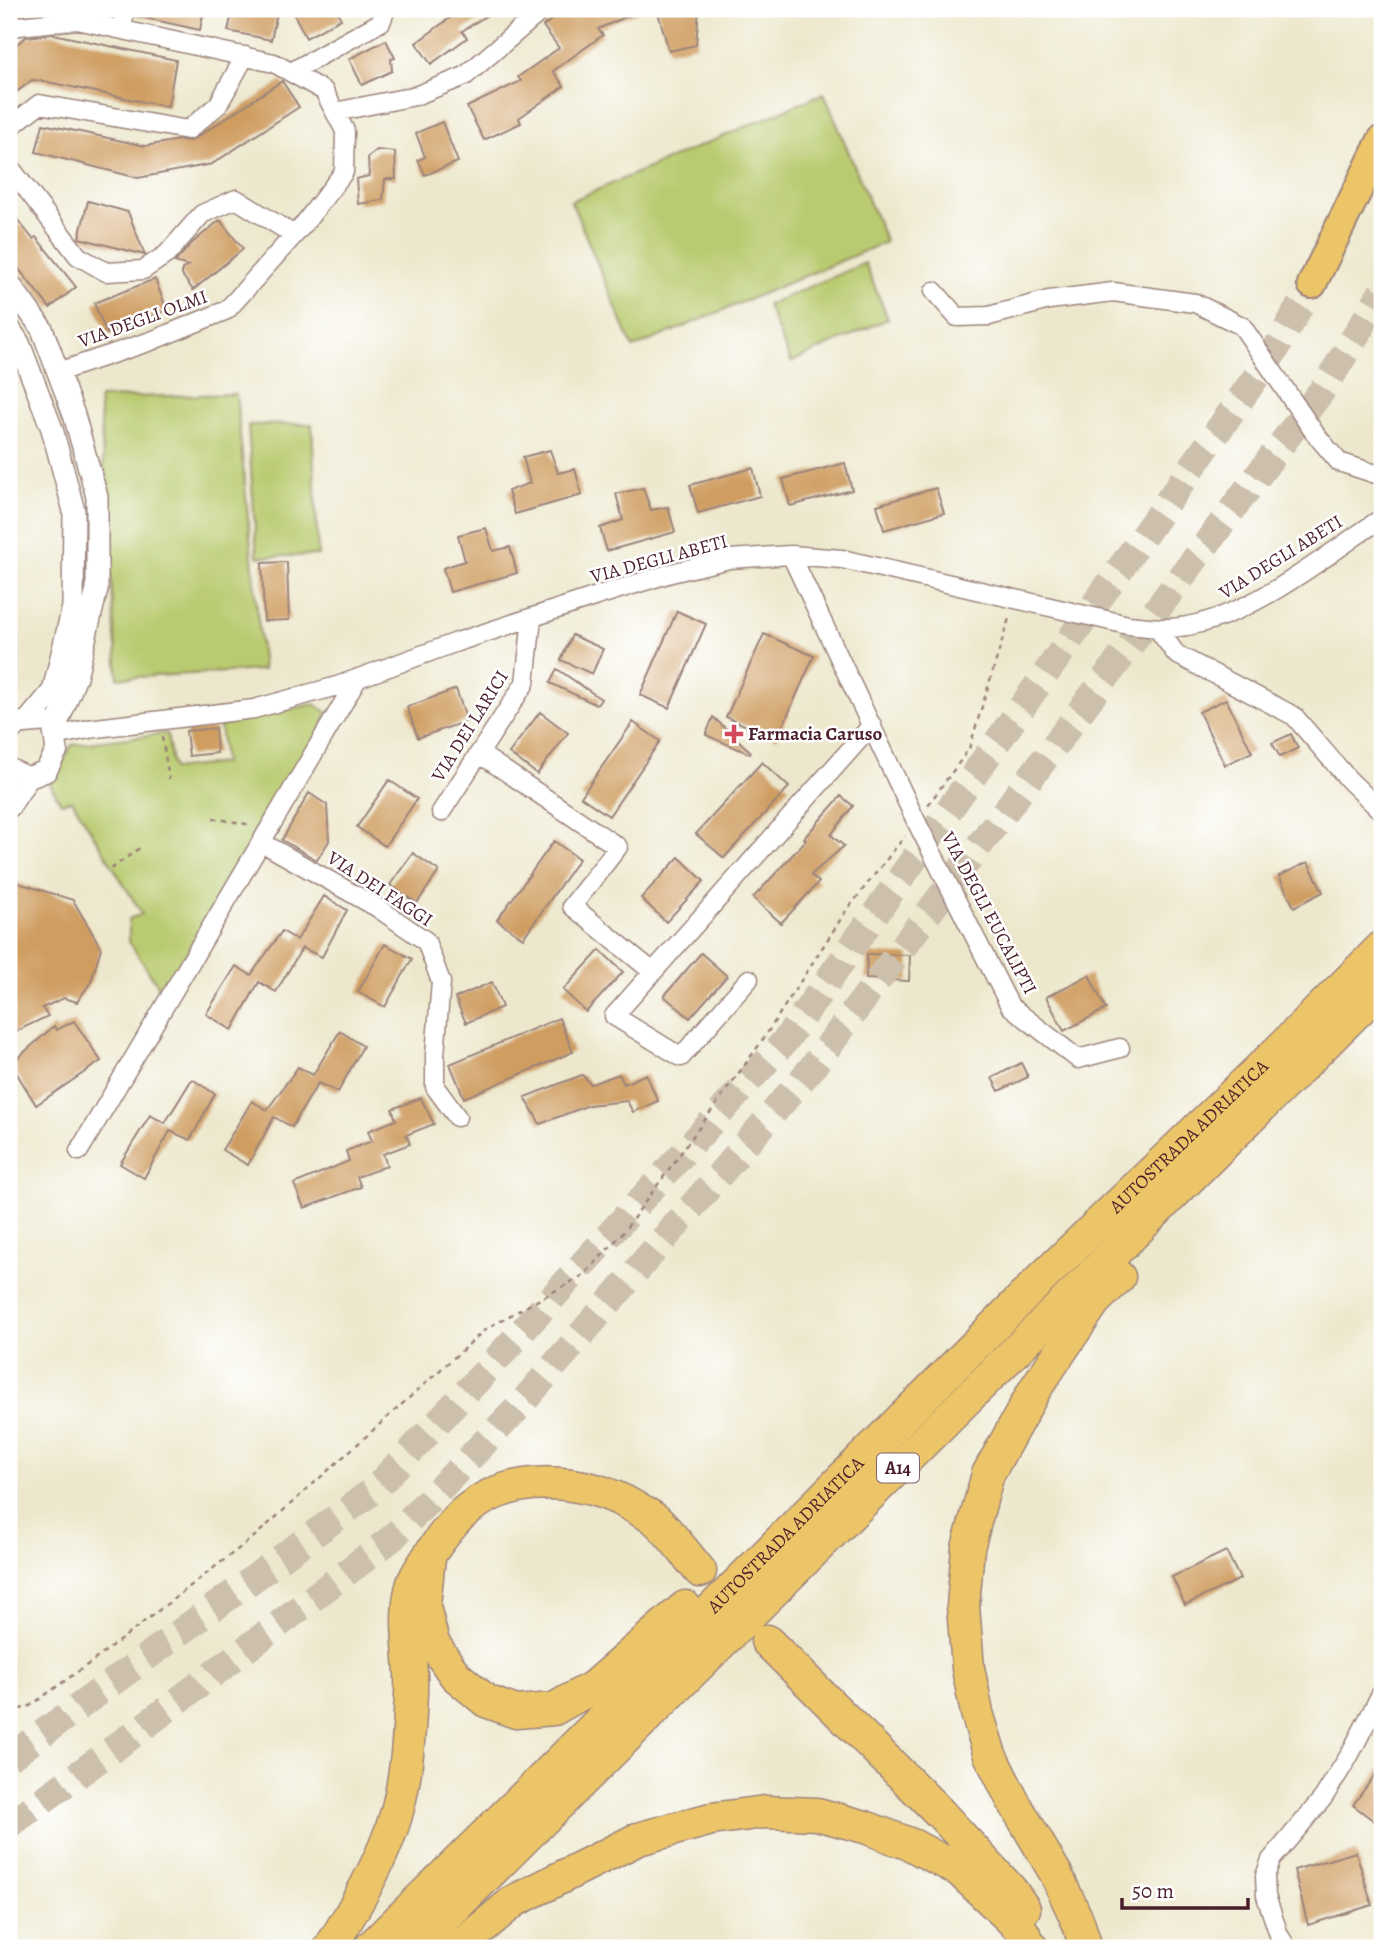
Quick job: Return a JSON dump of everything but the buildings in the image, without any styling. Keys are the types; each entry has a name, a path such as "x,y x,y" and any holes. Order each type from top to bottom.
{"highway":[{"path":"1312,284 1382,140"},
{"name":"AUTOSTRADA ADRIATICA","path":"370,1948 1043,1277 1382,947"},
{"name":"AUTOSTRADA ADRIATICA","path":"414,1948 1382,988"},
{"path":"1086,1948 1078,1922 1056,1874 1012,1799 990,1755 977,1713 968,1668 963,1606 968,1548 988,1474 1035,1389 1094,1302 1335,1053 1382,998"},
{"path":"429,1556 424,1605 433,1643 455,1675 486,1701 516,1712 554,1709 593,1687 665,1626 884,1417 1043,1277"},
{"path":"330,1948 378,1860 396,1816 406,1767 411,1692 408,1615 414,1582 443,1535 463,1513 489,1497 518,1486 546,1483 576,1485 616,1498 655,1519 700,1571"},
{"path":"767,1641 940,1813 1011,1890 1049,1948"},
{"path":"458,1948 514,1901 638,1839 711,1819 765,1812 817,1814 865,1827 912,1845 959,1870 1021,1928 1032,1948"}],"street":[{"path":"122,29 125,9"},
{"path":"291,72 381,22 386,9"},
{"path":"335,112 415,96 465,76 541,9"},
{"name":"VIA DEGLI OLMI","path":"9,27 77,20 275,63 324,91 345,131 344,172 294,235 227,310 151,341 58,372"},
{"path":"9,128 38,104 188,131 218,105 245,56"},
{"path":"9,166 78,256 106,272 143,270 167,254 202,214 236,199 294,235"},
{"path":"9,283 16,306 42,328 97,497 97,589 82,611 53,691 15,726"},
{"path":"934,291 957,317 989,316 1049,300 1112,292 1195,303 1241,326 1316,435 1339,462 1382,476"},
{"path":"9,328 19,343 55,443 74,511 82,611 76,677 55,734 57,750 46,771 18,774 9,807"},
{"path":"55,443 80,438"},
{"name":"VIA DEGLI ABETI","path":"55,734 254,709 358,678 457,642 671,573 729,559 791,555 842,559 1128,625 1186,627 1243,608 1297,576 1382,517"},
{"name":"VIA DEGLI EUCALIPTI","path":"791,555 916,821 1010,1006 1078,1059 1120,1048"},
{"name":"VIA DEI LARICI","path":"441,812 526,683 532,618"},
{"path":"1157,628 1176,654 1294,716 1349,780 1382,808"},
{"path":"79,1151 358,678"},
{"path":"15,726 41,720 55,734"},
{"path":"749,979 681,1057 614,1016 872,725"},
{"path":"480,754 618,847 572,906 653,972"},
{"name":"VIA DEI FAGGI","path":"265,835 426,941 441,982 435,1087 457,1117"},
{"path":"1287,1948 1279,1935 1266,1896 1265,1876 1271,1860 1322,1798 1349,1756 1382,1692"}],"path":[{"path":"9,1710 27,1708 59,1686 255,1536 487,1328 584,1275 622,1234 762,1041 846,911 969,749 1015,598"},
{"path":"159,720 169,779"},
{"path":"213,818 265,835"},
{"path":"111,869 141,848"}],"green space":[{"path":"824,93 886,242 633,348 571,201"},
{"path":"865,263 888,319 791,362 767,305"},
{"path":"236,394 263,670 118,678 99,398"},
{"path":"312,424 318,555 257,557 248,425"},
{"path":"314,704 327,712 320,735 163,993 129,942 129,919 142,914 72,800 61,803 50,784 72,745 167,733 173,769 224,763 220,725"}],"tunnel":[{"path":"9,1758 374,1490 485,1372 785,1041 1276,349 1312,284"},
{"path":"9,1825 150,1722 392,1538 515,1411 811,1069 1326,385 1382,292"}],"place":[{"name":"Farmacia Caruso","path":"734,734"}]}
